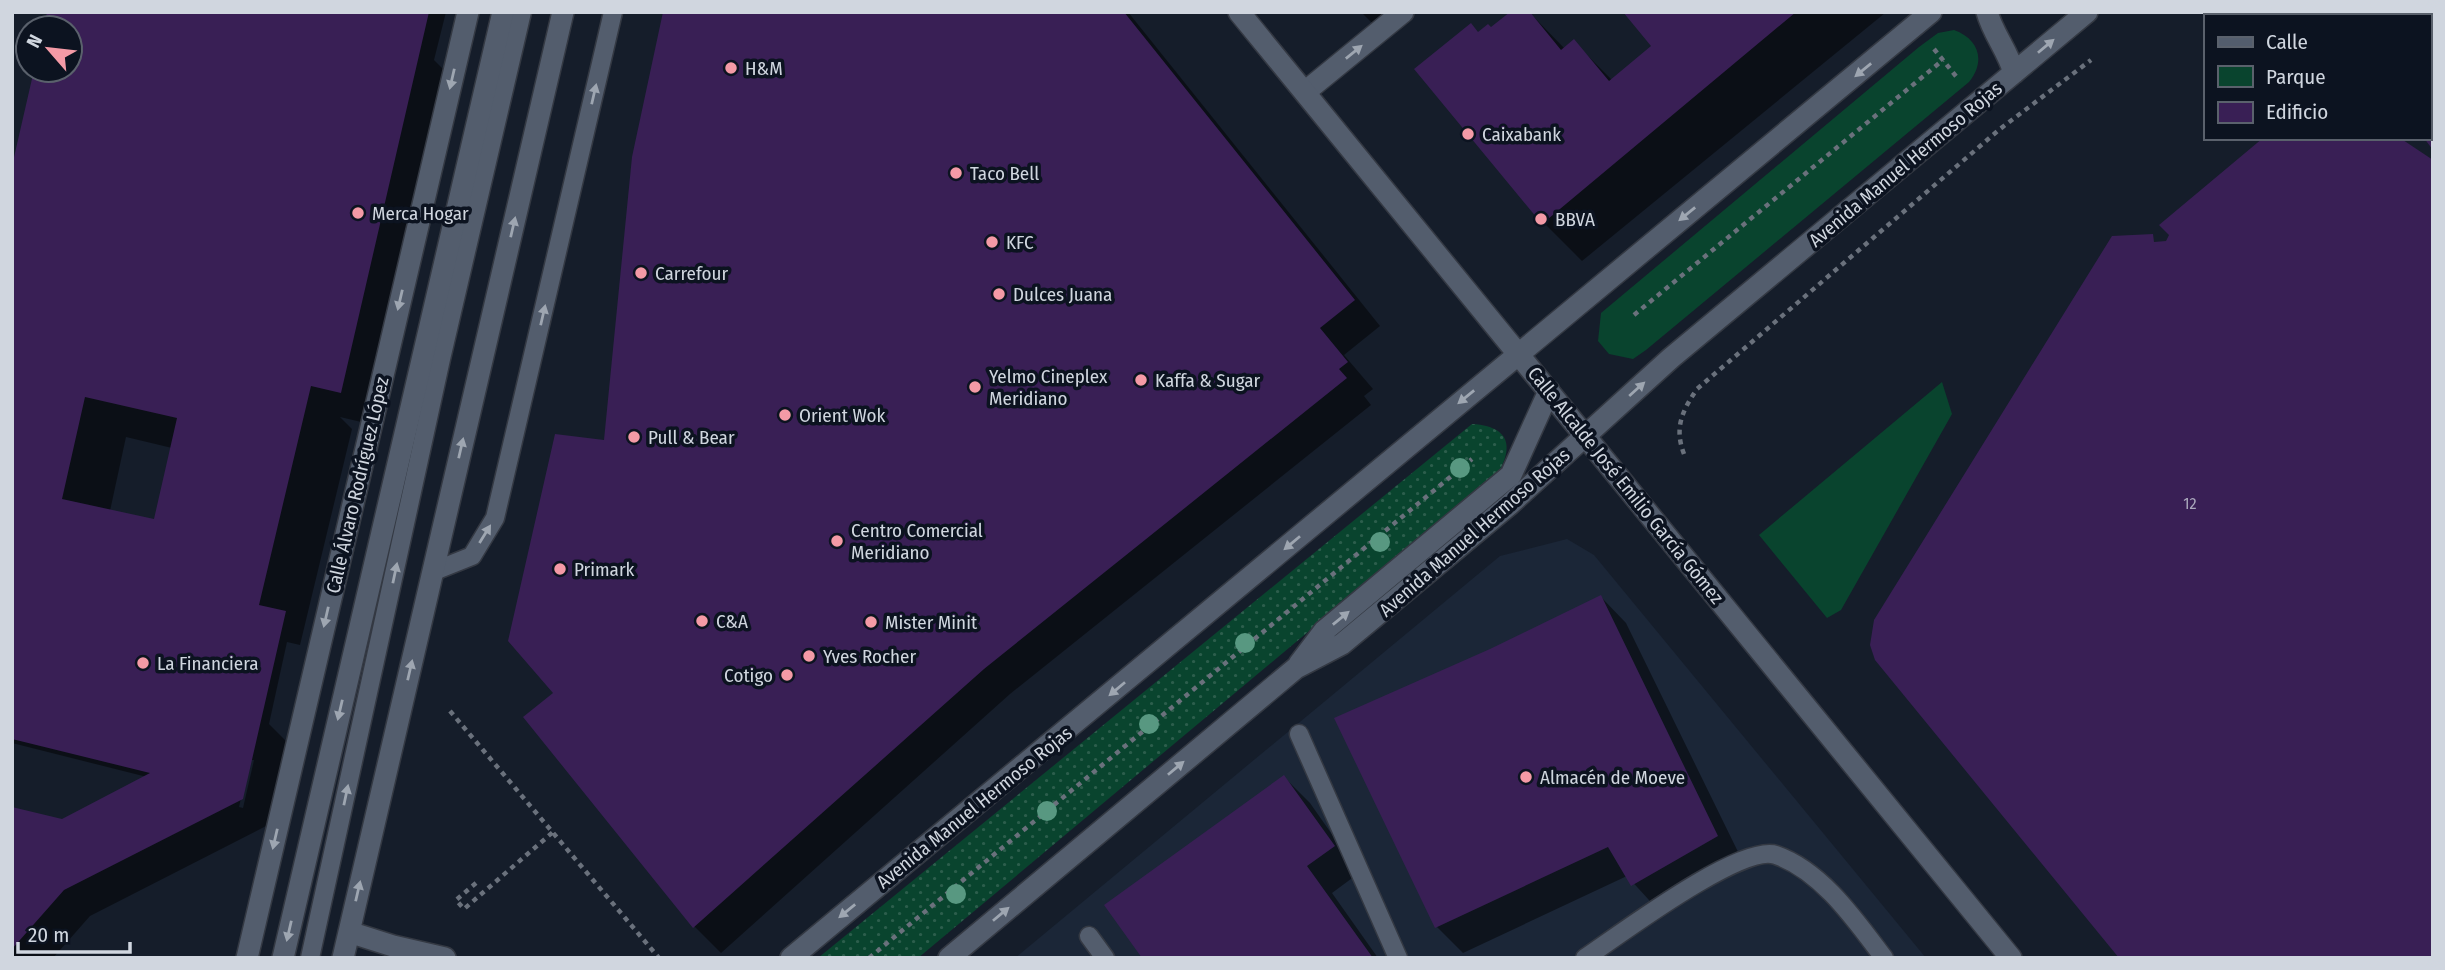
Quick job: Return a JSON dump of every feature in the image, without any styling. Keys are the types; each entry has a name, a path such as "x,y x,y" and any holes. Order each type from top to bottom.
{"street":[{"name":"Calle Álvaro Rodríguez López","path":"247,958 468,12"},
{"name":"Calle Álvaro Rodríguez López","path":"283,958 503,12"},
{"path":"343,958 563,12"},
{"name":"Calle Alcalde José Emilio García Gómez","path":"1239,12 2011,958"},
{"path":"1305,92 1403,12"},
{"path":"1987,12 1990,25 2007,51 2014,73"},
{"name":"Avenida Manuel Hermoso Rojas","path":"949,958 1296,668 1342,644 1586,435 1671,358 1979,103 2082,13"},
{"name":"Avenida Manuel Hermoso Rojas","path":"793,957 1921,17"},
{"path":"1296,668 1324,631 1511,475 1549,391"},
{"path":"349,932 445,958"}],"lane":[{"path":"310,958 441,359 522,12"},
{"path":"432,572 472,556 495,518 613,12"},
{"path":"1300,734 1398,958"},
{"path":"1585,958 1699,883 1743,858 1773,854 1801,867 1849,912 1884,958"},
{"path":"1089,936 1105,958"}],"path":[{"path":"1921,17 1943,60 2000,129"},
{"path":"1634,315 1943,60"},
{"path":"1684,454 1678,439 1681,413 1697,388 2000,129 2091,60"},
{"path":"869,958 1472,459"},
{"path":"450,711 659,958"},
{"path":"476,883 456,900 464,909 553,832"}],"shaded area":[{"path":"1567,539 1594,555 1926,958 1015,958 1500,556"}],"green space":[{"path":"1954,30 1969,39 1977,52 1977,66 1969,82 1646,350 1633,359 1609,354 1598,341 1601,313 1919,47 1938,33"},
{"path":"1942,382 1952,414 1841,610 1827,618 1759,535"},
{"path":"1472,424 1493,428 1504,438 1506,453 1498,473 918,958 818,958"}],"building":[{"path":"47,12 429,12 341,393 311,386 259,605 286,611 243,799 64,890 12,949 12,807 62,819 150,773 12,739 12,166 31,84 84,84 84,14","holes":["85,397 177,418 154,519 62,499"]},
{"name":"Centro Comercial Meridiano","path":"663,12 1124,12 1355,300 1320,328 1348,362 1339,369 1347,378 984,669 693,928 523,717 553,693 508,641 555,434 604,440 632,157"},
{"path":"1510,12 1530,12 1561,50 1574,39 1609,81 1651,46 1623,12 1796,12 1542,224 1414,69 1471,23 1478,32 1488,24 1491,27"},
{"path":"2433,12 2433,150 2426,140 2431,140 2431,14 2354,14"},
{"path":"2261,140 2403,140 2433,160 2433,958 2119,958 1875,660 1870,645 1874,620 2112,236 2153,234 2154,242 2166,241 2169,235 2159,225"},
{"name":"Almacén de Moeve","path":"1601,595 1718,836 1631,886 1608,847 1435,928 1334,718 1490,649"},
{"path":"1284,775 1335,846 1307,866 1373,958 1142,958 1104,905"}],"place":[{"name":"H&M","path":"731,68"},
{"name":"Caixabank","path":"1468,134"},
{"name":"Taco Bell","path":"956,173"},
{"name":"Merca Hogar","path":"358,213"},
{"name":"BBVA","path":"1541,219"},
{"name":"KFC","path":"992,242"},
{"name":"Carrefour","path":"641,273"},
{"name":"Dulces Juana","path":"999,294"},
{"name":"Kaffa & Sugar","path":"1141,380"},
{"name":"Yelmo Cineplex Meridiano","path":"975,387"},
{"name":"Orient Wok","path":"785,415"},
{"name":"Pull & Bear","path":"634,437"},
{"name":"Centro Comercial Meridiano","path":"837,541"},
{"name":"Primark","path":"560,569"},
{"name":"C&A","path":"702,621"},
{"name":"Mister Minit","path":"871,622"},
{"name":"Yves Rocher","path":"809,656"},
{"name":"La Financiera","path":"143,663"},
{"name":"Cotigo","path":"787,675"},
{"name":"Almacén de Moeve","path":"1526,777"}]}
